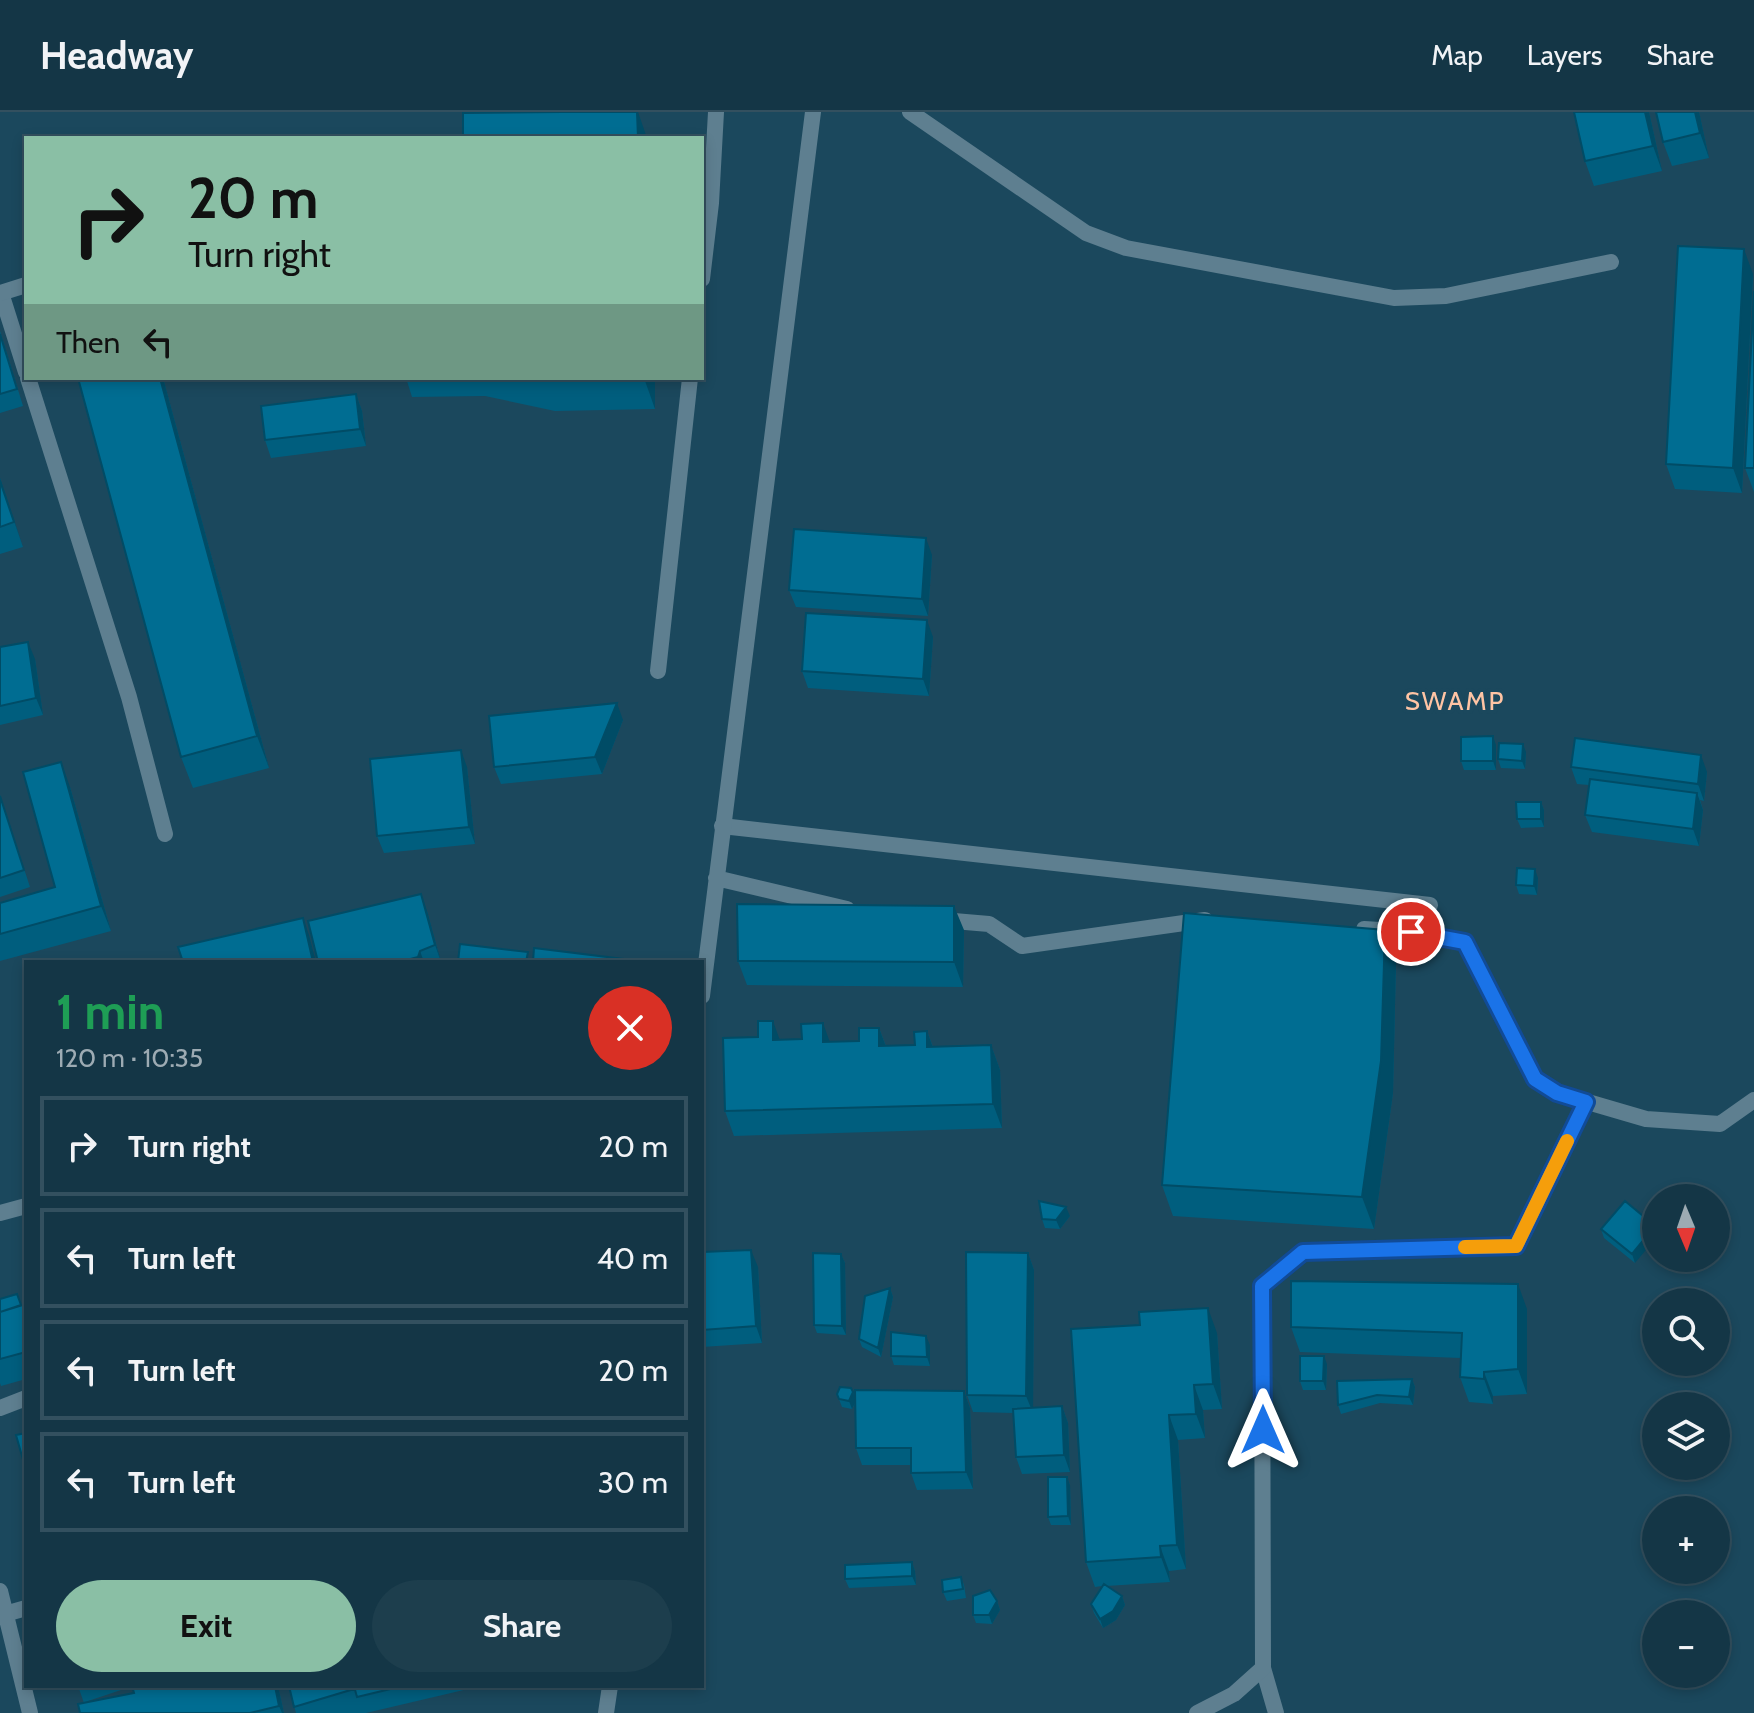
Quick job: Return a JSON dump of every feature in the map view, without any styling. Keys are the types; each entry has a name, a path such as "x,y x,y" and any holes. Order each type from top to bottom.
{"street":[{"path":"704,262 716,112"},
{"path":"704,979 813,112"},
{"path":"910,112 1086,233 1126,248 1394,298 1446,296 1611,262"},
{"path":"24,286 0,293 24,366"},
{"path":"29,380 129,697 165,834"},
{"path":"658,671 690,380"},
{"path":"722,826 1430,905"},
{"path":"716,878 867,914"},
{"path":"928,919 989,924 1022,946 1145,926 1223,921"},
{"path":"1348,928 1411,932 1465,942 1535,1079 1557,1093 1646,1119 1720,1124 1754,1100"},
{"path":"1276,1713 1263,1668 1262,1286 1303,1252 1516,1246 1586,1102"},
{"path":"0,1213 24,1207"},
{"path":"0,1408 24,1399"},
{"path":"0,1591 30,1713"},
{"path":"5,1614 24,1609"},
{"path":"1197,1713 1234,1694 1263,1668"},
{"path":"606,1713 610,1688"}],"building":[{"path":"637,112 638,136 463,136 463,113"},
{"path":"1574,112 1645,112 1653,146 1585,161"},
{"path":"1656,112 1695,112 1700,133 1663,142"},
{"path":"1678,246 1744,249 1733,468 1666,464"},
{"path":"1754,291 1754,468 1745,468"},
{"path":"0,334 17,389 0,394"},
{"path":"79,380 161,380 257,736 181,757"},
{"path":"356,394 360,429 265,440 261,406"},
{"path":"0,481 14,522 0,527"},
{"path":"794,529 926,538 922,599 789,590"},
{"path":"806,613 927,620 923,679 802,671"},
{"path":"28,642 36,698 0,706 0,647"},
{"path":"617,703 595,757 494,767 489,716"},
{"path":"1493,736 1493,761 1461,761 1461,737"},
{"path":"1575,738 1701,755 1698,784 1571,767"},
{"path":"1499,743 1523,744 1522,761 1498,759"},
{"path":"461,750 469,827 377,836 370,759"},
{"path":"61,762 101,906 0,934 0,903 55,887 23,772"},
{"path":"1590,779 1697,793 1693,829 1585,815"},
{"path":"0,796 24,870 0,878"},
{"path":"1516,802 1541,802 1541,819 1517,819"},
{"path":"1517,868 1535,869 1534,886 1516,885"},
{"path":"421,894 435,945 420,951 418,957 407,960 318,960 308,921"},
{"path":"737,904 954,906 954,962 738,961"},
{"path":"1184,913 1385,930 1381,1061 1362,1197 1162,1185"},
{"path":"303,918 313,960 182,960 178,947"},
{"path":"460,944 528,952 526,960 458,960"},
{"path":"534,948 623,959 623,960 533,960"},
{"path":"758,1021 773,1021 773,1040 802,1039 801,1024 823,1023 823,1042 859,1041 859,1028 879,1028 879,1046 915,1045 914,1032 927,1031 927,1047 991,1045 993,1104 725,1111 723,1038 758,1037"},
{"path":"1039,1201 1066,1207 1056,1220 1042,1219"},
{"path":"1625,1201 1642,1215 1642,1242 1632,1254 1601,1229"},
{"path":"751,1250 756,1326 704,1330 704,1252"},
{"path":"966,1252 1028,1253 1026,1396 967,1395"},
{"path":"813,1253 841,1254 842,1326 814,1325"},
{"path":"1291,1281 1518,1284 1518,1369 1484,1372 1484,1379 1460,1377 1462,1333 1291,1327"},
{"path":"890,1288 878,1348 859,1339 865,1296"},
{"path":"17,1294 21,1305 0,1312 0,1299"},
{"path":"24,1305 24,1353 0,1359 0,1312"},
{"path":"1208,1308 1213,1384 1194,1385 1196,1414 1169,1415 1177,1545 1160,1546 1161,1557 1086,1562 1071,1329 1140,1325 1139,1312"},
{"path":"891,1332 926,1336 927,1357 891,1356"},
{"path":"1300,1356 1324,1356 1323,1381 1300,1381"},
{"path":"1412,1379 1409,1397 1377,1395 1338,1405 1337,1381"},
{"path":"840,1387 851,1388 853,1392 849,1401 839,1399 837,1394"},
{"path":"855,1390 964,1391 966,1472 911,1473 911,1448 856,1448"},
{"path":"1062,1406 1064,1455 1016,1457 1013,1409"},
{"path":"24,1433 24,1463 16,1435"},
{"path":"1048,1477 1067,1477 1068,1516 1048,1517"},
{"path":"912,1562 912,1576 845,1579 845,1565"},
{"path":"961,1577 963,1589 943,1592 942,1580"},
{"path":"1104,1584 1122,1596 1113,1611 1100,1619 1091,1604"},
{"path":"990,1590 997,1601 989,1615 973,1615 973,1596"},
{"path":"133,1688 275,1688 279,1706 250,1713 80,1713 78,1704 134,1693"},
{"path":"289,1688 354,1689 294,1707"},
{"path":"355,1688 395,1688 357,1697"}],"slow traffic":[{"path":"1465,1247 1516,1246 1567,1141"}],"district":[{"name":"SWAMP","path":"1455,701"}],"route":[{"path":"1263,1430 1262,1286 1303,1252 1516,1246 1586,1102 1557,1093 1535,1079 1465,942 1411,932"}]}
